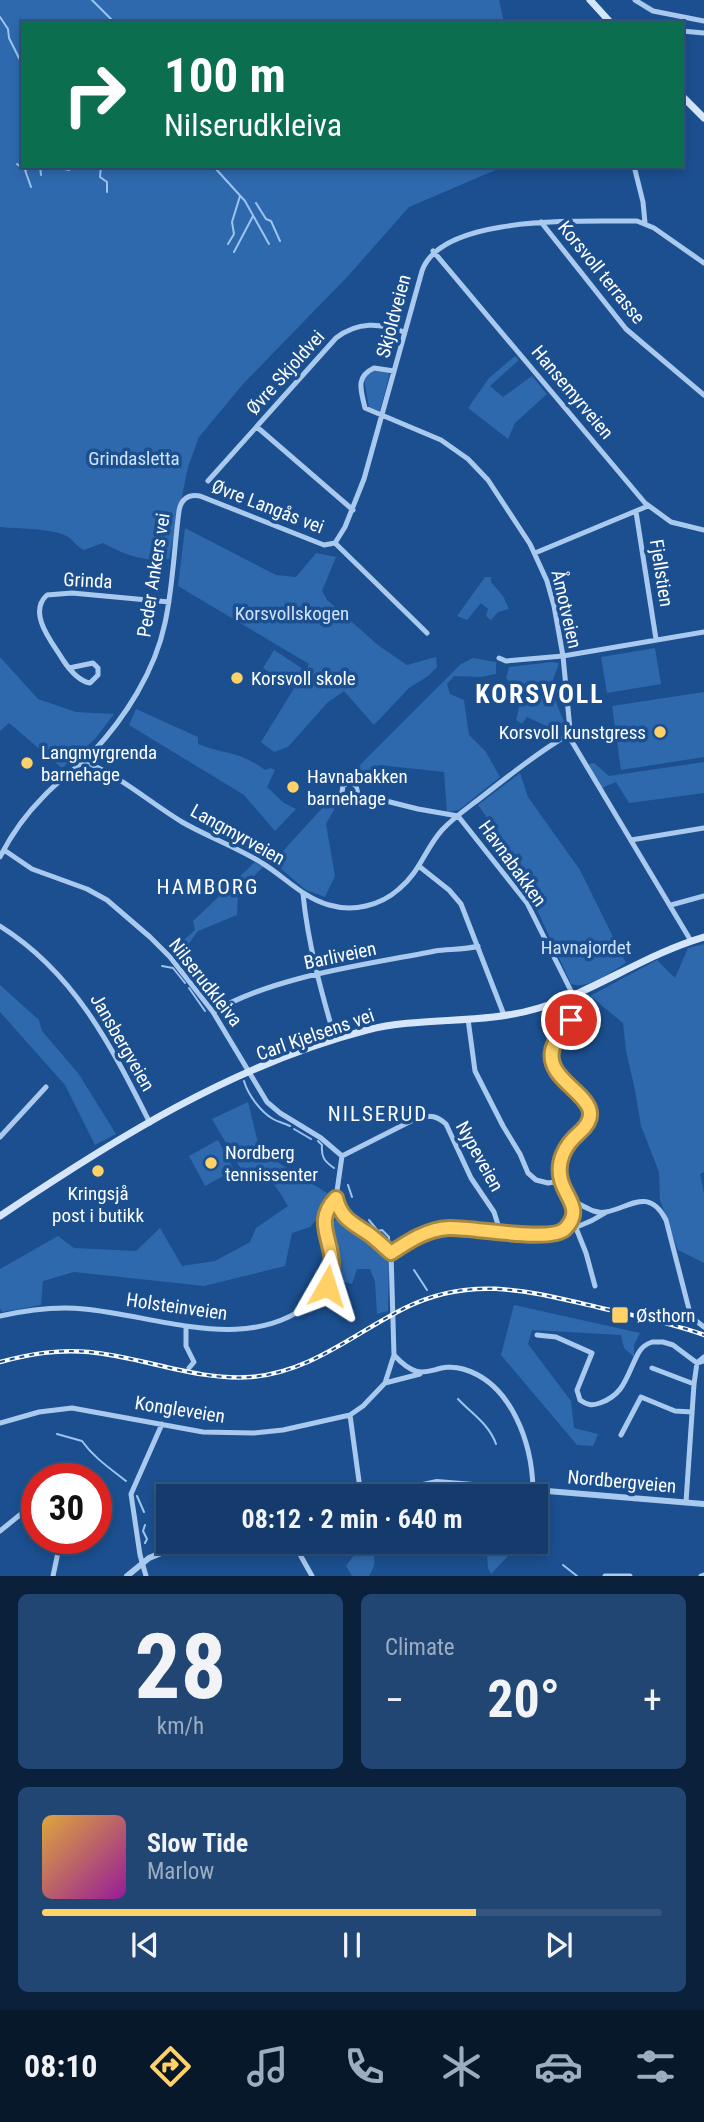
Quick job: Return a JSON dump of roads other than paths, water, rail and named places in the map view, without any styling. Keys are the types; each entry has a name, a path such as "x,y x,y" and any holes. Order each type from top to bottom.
{"main road":[{"path":"590,0 609,21"},
{"path":"684,98 704,118"},
{"name":"Carl Kjelsens vei","path":"0,1216 62,1175 150,1123 250,1072 335,1040 402,1024 504,1015 542,1007 704,937"}],"street":[{"path":"635,0 653,10 704,21"},
{"path":"684,31 704,33"},
{"path":"634,168 645,223"},
{"name":"Korsvoll terrasse","path":"541,222 626,329 704,396"},
{"path":"433,251 471,234 520,223 645,223 704,263"},
{"name":"Skjoldveien","path":"335,543 342,535 367,472 423,266 433,251"},
{"name":"Hansemyrveien","path":"433,251 648,506 671,522 704,530"},
{"name":"Øvre Skjoldvei","path":"208,481 341,334 365,324 382,325 404,332"},
{"name":"Åmotveien","path":"394,370 374,368 360,380 365,408 448,444 470,461 488,480 535,553 553,601 563,656 569,734 579,756 691,941"},
{"path":"257,427 353,510"},
{"name":"Øvre Langås vei","path":"188,497 200,496 324,545 335,543 427,633"},
{"name":"Peder Ankers vei","path":"0,857 43,796 83,761 128,709 142,684 161,639 169,602 179,511 183,500 188,497"},
{"path":"535,553 648,506"},
{"name":"Fjellstien","path":"636,512 656,639"},
{"name":"Grinda","path":"69,668 39,615 40,604 47,595 72,593 169,602"},
{"path":"499,658 506,661 563,656 704,633"},
{"path":"93,663 98,668 98,675 88,683 69,668 93,663"},
{"name":"Langmyrveien","path":"83,761 105,769 145,799 183,822 258,861 303,894 332,906 366,906 397,891 420,867 440,832 458,816 569,734"},
{"name":"Havnabakken","path":"358,794 458,816 527,903 573,995"},
{"path":"631,840 704,828"},
{"name":"Nilserudkleiva","path":"4,850 32,869 87,889 107,900 157,943 213,1012 272,1107 321,1138 342,1156"},
{"path":"420,867 457,898 466,913 504,1015"},
{"path":"303,894 317,975 335,1040"},
{"path":"671,905 704,895"},
{"name":"Jansbergveien","path":"0,926 32,949 80,998 113,1051 150,1123"},
{"name":"Barliveien","path":"213,1012 266,988 317,975 436,951 478,946"},
{"path":"573,995 574,1012 552,1048 552,1062 556,1072 587,1104 591,1115 588,1125 565,1148 560,1165 561,1181 572,1200 593,1211 606,1212"},
{"path":"468,1019 475,1071 528,1173 536,1180 548,1183 561,1181"},
{"path":"0,1137 46,1087"},
{"name":"Nypeveien","path":"342,1156 419,1117 429,1115 439,1118 446,1124 471,1178 494,1212 500,1231"},
{"path":"342,1156 336,1198 338,1206 347,1220 391,1253 394,1355 404,1367 423,1373"},
{"name":"Holsteinveien","path":"0,1316 34,1310 83,1309 187,1326 241,1330 259,1328 294,1314 320,1295 327,1286 332,1265 324,1224 328,1206 336,1198"},
{"path":"561,1231 571,1219 572,1200"},
{"path":"391,1253 412,1239 440,1229 544,1235 576,1228 606,1212 644,1201 661,1211 666,1220 691,1317 704,1326"},
{"path":"576,1228 595,1286"},
{"path":"187,1326 186,1346 194,1362 189,1368"},
{"path":"537,1335 556,1337 592,1353 577,1390 580,1400 588,1405 606,1401 620,1392 639,1352 652,1342 673,1345 702,1360 694,1384 686,1502"},
{"name":"Kongleveien","path":"0,1423 39,1412 72,1408 203,1432 253,1433 283,1430 350,1415 363,1406 385,1383 394,1355"},
{"path":"652,1368 694,1384"},
{"path":"385,1383 442,1369 463,1369 489,1384 505,1400 526,1437 532,1484"},
{"path":"621,1435 641,1397 675,1411 692,1412"},
{"path":"350,1415 359,1484"},
{"path":"146,1576 131,1494 162,1424"},
{"name":"Nordbergveien","path":"425,1484 462,1484"},
{"name":"Nordbergveien","path":"548,1490 704,1504"},
{"path":"0,1531 21,1514"},
{"path":"54,1576 58,1554"},
{"path":"127,1576 158,1554"},
{"path":"300,1554 312,1576"},
{"path":"605,1576 630,1576"}],"waterway":[{"path":"92,0 113,21"},
{"path":"0,17 8,29 9,38 21,62"},
{"path":"17,164 21,167"},
{"path":"22,168 31,187"},
{"path":"40,168 41,175"},
{"path":"60,168 69,170"},
{"path":"101,168 100,177 107,182 107,192"},
{"path":"215,168 245,201 269,244"},
{"path":"228,244 234,234 232,222 240,196"},
{"path":"256,203 266,219 271,221 280,241"},
{"path":"234,252 253,216"},
{"path":"162,966 173,968 185,983"},
{"path":"189,988 205,1011"},
{"path":"244,1081 264,1112 290,1126"},
{"path":"294,1129 311,1139"},
{"path":"318,1141 322,1145 324,1158 334,1168"},
{"path":"348,1185 352,1197"},
{"path":"369,1220 378,1231 382,1230 389,1237 389,1241"},
{"path":"414,1270 427,1290"},
{"path":"458,1399 485,1425 496,1444"},
{"path":"57,1434 82,1441 97,1458 126,1481"},
{"path":"137,1496 144,1512"},
{"path":"145,1525 145,1543"},
{"path":"563,1565 577,1576"}],"railway":[{"path":"0,1362 44,1353 78,1351 210,1375 251,1377 273,1374 312,1360 405,1308 455,1291 479,1289 503,1289 551,1296 704,1335"}],"place":[{"name":"Korsvoll skole","path":"237,678"},
{"name":"Korsvoll kunstgress","path":"660,732"},
{"name":"Langmyrgrenda barnehage","path":"27,763"},
{"name":"Havnabakken barnehage","path":"293,787"},
{"name":"Nordberg tennissenter","path":"211,1163"},
{"name":"Kringsjå post i butikk","path":"98,1171"},
{"name":"Østhorn","path":"620,1315"}],"district":[{"name":"KORSVOLL","path":"540,694"},
{"name":"HAMBORG","path":"208,887"},
{"name":"NILSERUD","path":"378,1114"}],"park label":[{"name":"Grindasletta","path":"134,458"},
{"name":"Korsvollskogen","path":"292,613"},
{"name":"Havnajordet","path":"586,947"}]}
